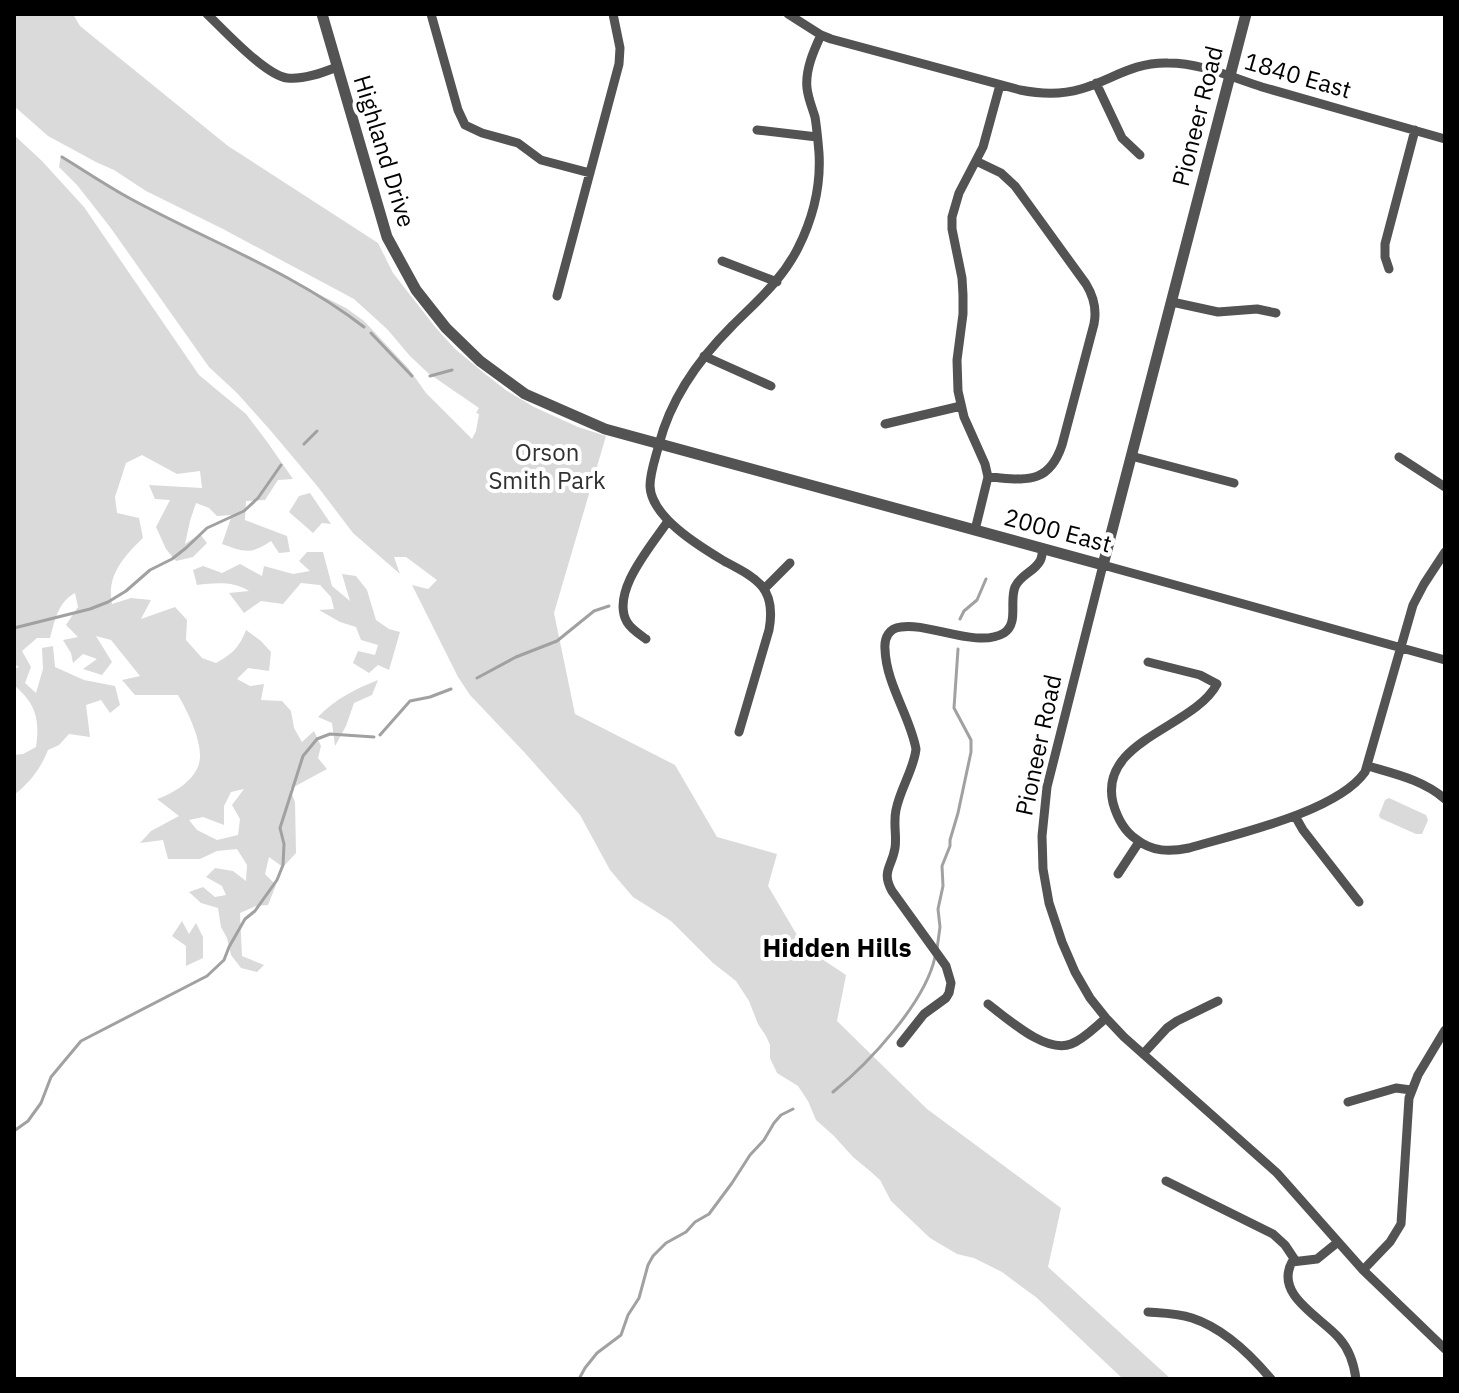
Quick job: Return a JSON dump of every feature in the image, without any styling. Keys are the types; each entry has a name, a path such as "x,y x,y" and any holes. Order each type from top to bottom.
{"street":[{"path":"207,14 262,66 285,78 309,76 337,67"},
{"name":"Highland Drive","path":"322,14 387,237 416,290 446,328 480,361 525,394 605,429 659,444"},
{"path":"431,14 465,125 518,143 541,160 590,173"},
{"path":"557,296 619,64 620,48 613,14"},
{"name":"1840 East","path":"788,14 821,35 1040,94 1070,92 1126,69 1159,62 1196,66 1445,139"},
{"name":"Pioneer Road","path":"1246,14 1047,787 1042,836 1043,869 1058,932 1075,972 1106,1018 1277,1173 1363,1270 1445,1349"},
{"path":"739,732 770,622 769,602 764,589 751,575 723,560 668,521 657,508 650,488 651,477 671,410 691,374 704,356 777,282 797,251 812,215 819,176 815,118 807,79 814,48 821,35"},
{"path":"1096,83 1122,138 1140,155"},
{"path":"975,530 988,477 961,406 957,360 963,295 952,217 959,193 987,133 1000,85"},
{"path":"757,130 817,137"},
{"path":"1389,269 1385,244 1415,130"},
{"path":"976,161 1001,173 1015,186 1086,284 1096,310 1062,445 1053,464 1045,472 1029,479 988,477"},
{"path":"722,261 777,282"},
{"path":"1172,302 1218,312 1257,309 1276,313"},
{"path":"704,356 771,386"},
{"path":"885,424 961,406"},
{"name":"2000 East","path":"659,444 1445,660"},
{"path":"1131,456 1234,483"},
{"path":"1399,457 1445,487"},
{"path":"646,639 626,620 622,601 630,579 668,521"},
{"path":"901,1043 924,1014 949,993 950,977 943,961 892,891 886,875 895,845 896,812 916,749 886,660 887,636 894,629 906,626 971,637 1002,634 1012,620 1016,585 1040,562 1043,549"},
{"path":"1148,662 1200,675 1217,684 1205,700 1128,752 1118,767 1112,785 1114,807 1124,827 1139,842 1156,849 1182,850 1295,816 1350,788 1368,766 1418,594 1445,552"},
{"path":"764,589 790,563"},
{"path":"1368,766 1413,779 1432,788 1445,799"},
{"path":"1295,816 1359,902"},
{"path":"1118,874 1139,842"},
{"path":"1143,1054 1167,1028 1218,1001"},
{"path":"988,1004 1040,1041 1058,1046 1073,1043 1106,1018"},
{"path":"1363,1270 1390,1242 1401,1224 1411,1090 1445,1030"},
{"path":"1348,1102 1396,1088 1411,1090"},
{"path":"1166,1181 1273,1234 1295,1260"},
{"path":"1338,1242 1317,1259 1295,1260 1289,1265 1288,1274 1293,1293 1306,1310 1339,1338 1351,1359 1356,1379"},
{"path":"1148,1312 1181,1315 1207,1325 1244,1350 1271,1379"}],"green space":[{"name":"Orson Smith Park","path":"14,14 73,14 80,26 228,146 378,243 393,273 436,328 484,373 534,407 606,436 554,613 575,714 675,765 717,837 777,854 768,886 804,947 846,975 837,1021 927,1109 1061,1208 1048,1267 1171,1379 1123,1379 1037,1298 1002,1272 974,1258 957,1254 930,1238 891,1201 880,1180 816,1120 798,1086 777,1073 770,1058 766,1036 736,981 671,921 633,897 610,870 580,815 470,695 412,585 428,589 437,580 406,557 394,557 400,574 353,533 271,431 209,367 110,227 59,167 61,155 129,198 346,308 364,321 409,369 426,393 472,439 479,408 428,373 354,299 146,191 114,170 48,136 14,106"},
{"path":"14,135 84,207 199,375 246,414 293,479 278,480 265,500 246,501 245,520 287,536 290,552 279,553 271,541 247,551 222,544 232,515 217,516 209,508 196,503 185,544 200,534 207,543 193,557 176,561 166,549 156,527 170,500 155,499 149,485 202,488 200,471 177,474 142,455 126,463 115,497 117,513 139,518 143,538 118,567 112,584 112,604 131,598 151,600 141,619 175,607 187,620 186,640 202,658 216,663 234,650 246,630 271,652 269,671 248,668 237,679 250,686 264,684 261,700 282,701 291,711 294,728 302,742 314,731 321,746 318,758 327,769 290,789 295,802 296,853 283,867 269,857 265,874 276,885 268,905 240,913 242,956 264,965 257,972 241,968 231,955 218,908 201,903 189,892 203,887 215,897 226,895 222,886 206,877 215,868 233,871 246,881 247,865 237,849 217,851 200,859 168,859 163,840 140,843 151,831 179,816 157,799 186,783 199,763 195,732 178,695 135,695 122,680 140,676 111,640 96,636 112,662 102,675 83,669 97,659 83,654 73,663 63,640 78,637 66,625 78,607 75,593 61,606 50,638 37,638 22,651 31,667 25,683 36,693 43,669 42,648 53,646 55,667 84,680 115,686 120,705 110,713 101,700 86,705 90,737 69,734 59,745 48,750 34,775 14,795 14,755 36,747 37,728 32,706 14,685 14,669 19,667 14,664","holes":["244,789 232,805 240,819 238,835 217,840 197,830 189,820 203,817 224,825 224,806 231,792"]},
{"path":"310,493 331,524 322,523 313,533 289,512 299,496"},
{"path":"307,552 323,552 332,586 350,601 342,574 356,576 367,590 376,620 400,632 389,670 378,665 369,673 353,663 358,651 375,655 378,645 361,640 356,627 319,610 334,609 331,597 320,585 301,583 283,604 261,601 244,613 229,593 249,591 230,584 197,585 193,570 203,566 222,573 240,564 262,576 264,566 293,574 310,571 299,561"},
{"path":"378,680 372,695 354,703 335,746 332,723 318,717 346,695"},
{"path":"1389,798 1426,815 1428,820 1422,834 1380,818 1385,800"},
{"path":"182,921 189,934 196,923 203,937 203,958 186,966 186,946 172,936"}],"waterway":[{"path":"62,157 131,199 308,290 364,327"},
{"path":"371,333 412,376"},
{"path":"430,376 452,370"},
{"path":"304,444 317,431"},
{"path":"14,628 108,602 150,570 172,559 207,528 244,511 258,498 281,465"},
{"path":"960,619 977,600 986,579"},
{"path":"477,678 516,657 557,641 594,611 609,606"},
{"path":"937,949 942,866 950,846 971,752 971,740 954,708 958,649"},
{"path":"380,735 410,701 451,689"},
{"path":"14,1131 28,1121 41,1103 51,1077 81,1041 207,976 224,960 245,919 255,911 277,880 283,865 284,844 280,828 303,756 317,739 330,734 374,737"},
{"path":"833,1092 894,1031 920,993 935,957"},
{"path":"579,1379 597,1353 621,1335 628,1315 639,1298 653,1256 666,1243 709,1214 774,1123 793,1109"}],"district":[{"name":"Hidden Hills","path":"837,947"}]}
